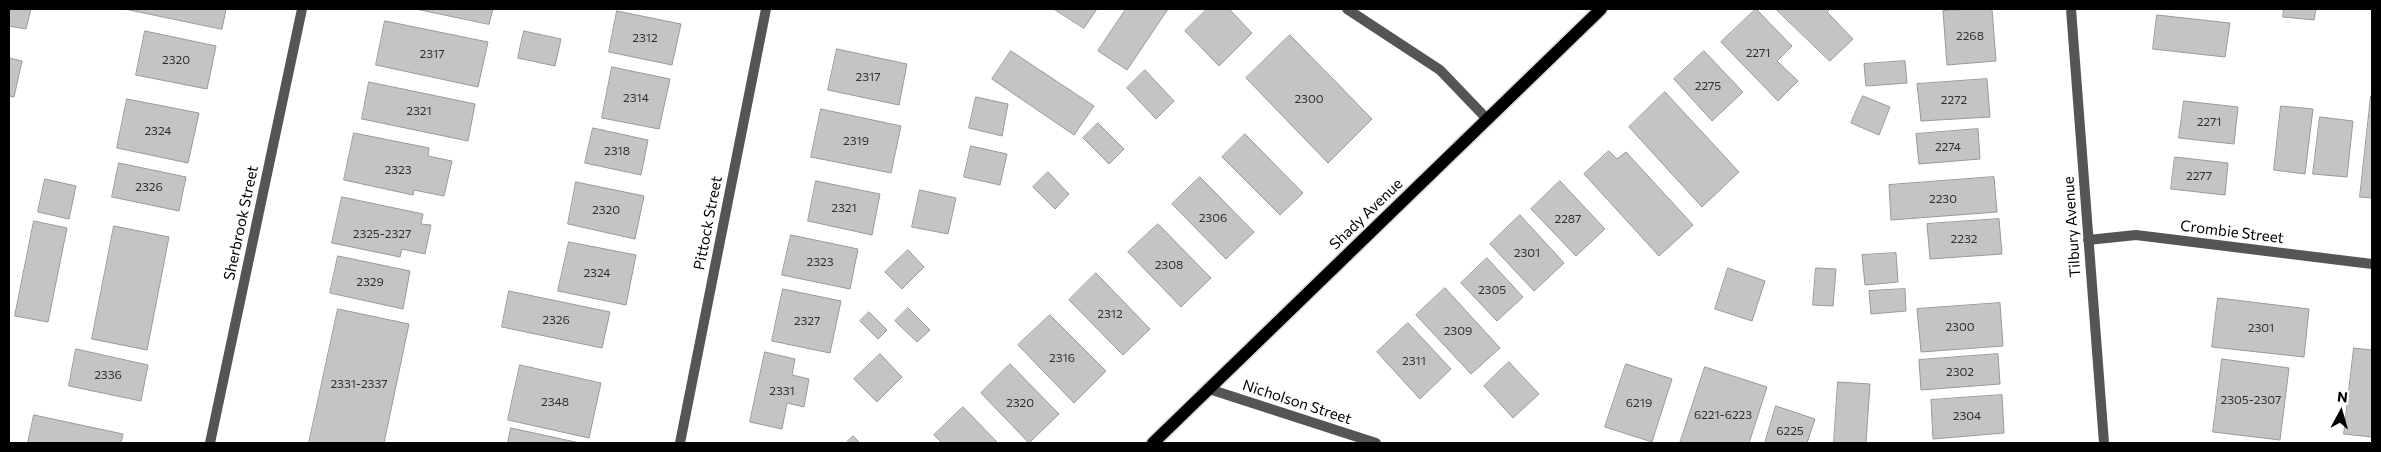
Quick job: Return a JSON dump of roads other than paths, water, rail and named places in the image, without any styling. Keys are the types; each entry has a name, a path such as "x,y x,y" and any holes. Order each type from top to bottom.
{"main road":[{"name":"Shady Avenue","path":"1153,443 1601,9"}],"street":[{"name":"Sherbrook Street","path":"210,443 302,9"},
{"name":"Pittock Street","path":"680,443 766,9"},
{"path":"1348,9 1440,70 1487,119"},
{"name":"Tilbury Avenue","path":"2070,9 2104,443"},
{"name":"Crombie Street","path":"2088,240 2136,235 2372,264"},
{"name":"Nicholson Street","path":"1209,389 1376,443"}]}
